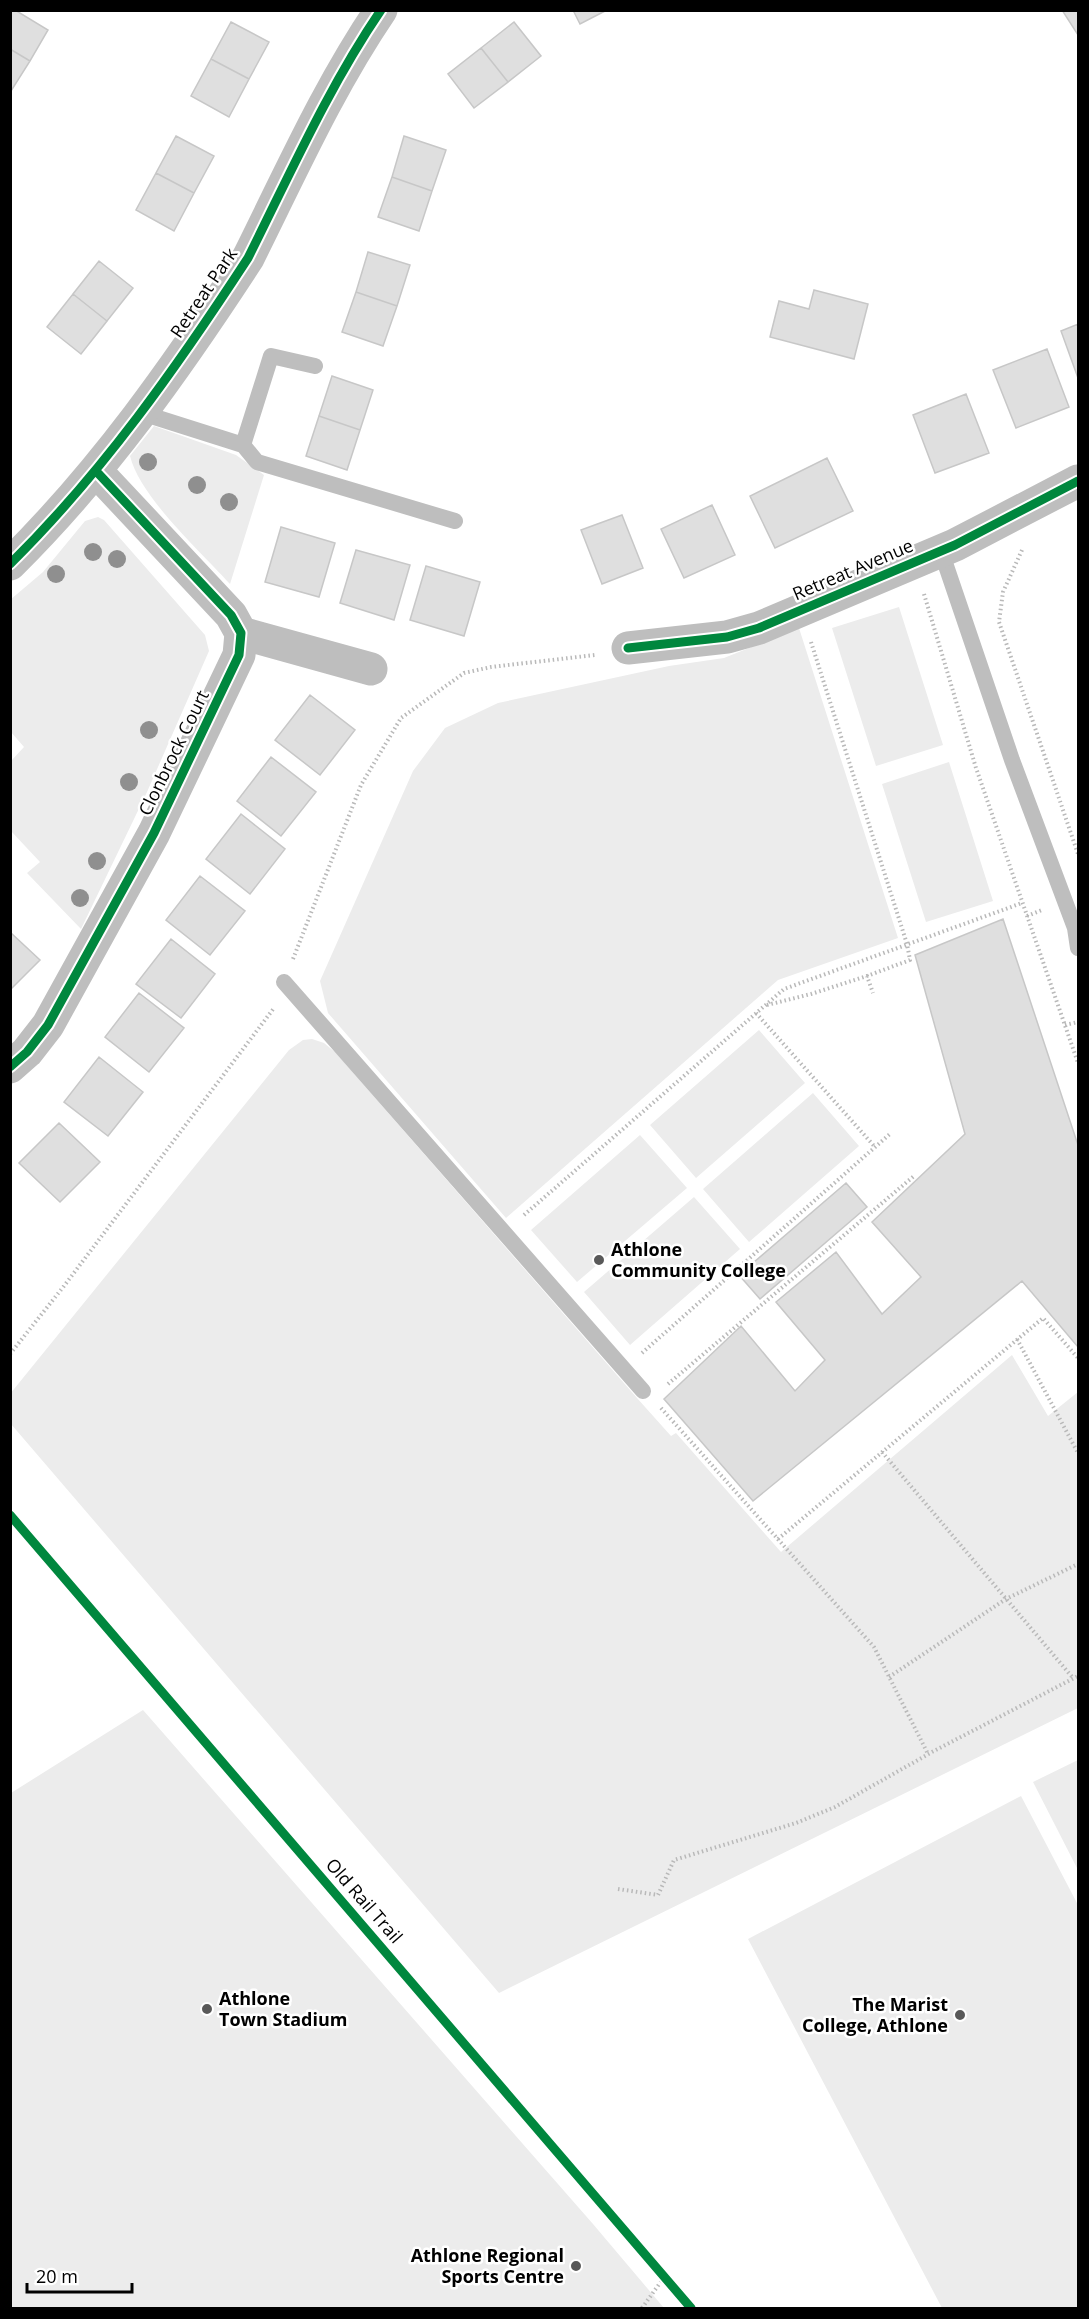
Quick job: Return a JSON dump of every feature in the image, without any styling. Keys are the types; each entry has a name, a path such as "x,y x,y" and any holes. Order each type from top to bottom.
{"street":[{"name":"Retreat Park","path":"10,564 96,471 142,413 248,258 330,93 354,50 381,10"},
{"path":"96,471 222,604 241,633 371,669"},
{"name":"Retreat Avenue","path":"628,648 727,638 759,628 928,556 1011,518 1078,482"},
{"name":"Clonbrock Court","path":"10,1067 27,1052 48,1025 154,833 239,655 241,633"}],"lane":[{"path":"243,445 271,356 315,366"},
{"path":"142,413 243,445 257,462 455,521"},
{"path":"928,556 1012,760 1077,930 1078,948"},
{"path":"284,982 647,1395"}],"path":[{"path":"1025,547 1019,555 1003,592 999,622 1078,854"},
{"path":"928,556 976,768 1078,1063"},
{"path":"765,1005 812,994 910,960 907,944 809,636"},
{"path":"10,1354 71,1277 275,1006 361,785 401,718 464,673 490,667 575,658 628,648"},
{"path":"503,1233 784,989 1022,903"},
{"path":"867,976 873,993"},
{"path":"756,1013 875,1148"},
{"path":"1065,1025 1078,1022"},
{"path":"624,1370 891,1133"},
{"path":"914,1176 647,1395 680,1428 874,1647 928,1754"},
{"path":"778,1539 1043,1318 1078,1358"},
{"path":"1017,1339 1078,1453"},
{"path":"882,1452 1073,1678"},
{"path":"889,1677 1006,1599 1078,1564"},
{"path":"618,1889 658,1895 674,1860 796,1823 835,1807 928,1754 1078,1676"},
{"path":"657,2267 672,2285"},
{"path":"642,2308 664,2276"}],"shaded area":[{"path":"154,426 236,455 264,475 230,584 172,523 136,472 130,456"},
{"path":"98,517 104,520 205,635 209,651 147,792 81,929 27,873 40,862 11,831 11,761 24,747 11,732 10,600 43,572 85,521"},
{"path":"899,607 943,745 876,766 832,628"},
{"path":"799,628 898,938 778,980 506,1218 328,1013 320,981 413,771 445,728 498,703 669,666 724,658"},
{"path":"949,762 993,901 926,922 882,784"},
{"path":"759,1030 805,1083 696,1178 650,1125"},
{"path":"312,1039 324,1043 335,1052 637,1398 671,1436 676,1433 781,1552 1012,1355 1048,1416 1078,1392 1078,1708 499,1993 11,1424 10,1394 289,1050 303,1040"},
{"path":"813,1093 859,1146 749,1242 703,1189"},
{"path":"640,1135 687,1188 577,1282 531,1230"},
{"path":"694,1197 740,1249 630,1345 584,1292"},
{"name":"Athlone Town Stadium","path":"143,1710 664,2308 11,2308 11,1793"},
{"path":"1078,1760 1078,1870 1033,1782"},
{"name":"The Marist College, Athlone","path":"1021,1796 1078,1905 1078,2308 942,2308 748,1939"}],"building":[{"path":"10,10 15,10 48,30 30,61 10,49"},
{"path":"573,10 607,10 580,24"},
{"path":"1062,10 1078,10 1078,35"},
{"path":"231,22 269,42 249,79 211,59"},
{"path":"514,22 541,56 508,82 481,48"},
{"path":"481,48 508,82 474,108 448,74"},
{"path":"10,49 30,61 11,91 10,91"},
{"path":"211,59 249,79 229,117 191,96"},
{"path":"176,136 214,156 194,193 156,173"},
{"path":"404,136 446,150 432,191 392,177"},
{"path":"156,173 194,193 174,231 136,210"},
{"path":"392,177 432,191 419,231 378,217"},
{"path":"368,252 410,265 397,306 356,292"},
{"path":"99,261 133,288 107,321 73,294"},
{"path":"814,290 868,304 854,359 770,337 779,301 809,309"},
{"path":"356,292 397,306 383,346 342,332"},
{"path":"73,294 107,321 81,354 47,327"},
{"path":"1078,324 1078,378 1061,331"},
{"path":"1047,349 1069,407 1016,428 993,370"},
{"path":"332,376 373,390 360,430 319,416"},
{"path":"966,394 989,453 935,473 913,415"},
{"path":"319,416 360,430 347,470 306,456"},
{"path":"827,458 853,511 775,548 750,496"},
{"path":"712,505 735,555 684,578 661,529"},
{"path":"622,515 643,568 602,584 581,530"},
{"path":"281,527 335,543 319,597 265,582"},
{"path":"356,550 410,565 394,620 340,603"},
{"path":"426,566 480,582 464,636 410,620"},
{"path":"310,695 355,730 320,775 275,740"},
{"path":"271,757 316,792 281,836 237,801"},
{"path":"241,814 285,849 250,894 206,859"},
{"path":"200,876 245,911 210,955 166,920"},
{"path":"1003,919 1078,1145 1078,1347 1022,1281 753,1501 664,1399 741,1326 795,1391 825,1360 776,1302 836,1252 882,1314 921,1277 872,1222 965,1134 915,955"},
{"path":"10,932 40,960 10,990"},
{"path":"171,939 215,974 181,1018 136,984"},
{"path":"139,993 184,1028 149,1072 105,1037"},
{"path":"99,1057 143,1092 108,1136 64,1102"},
{"path":"59,1123 100,1162 60,1202 19,1163"},
{"path":"846,1183 867,1207 760,1299 739,1275"}],"cycle path":[{"path":"10,564 44,529 107,455 166,378 221,299 248,258 327,101 381,10"},
{"path":"10,1067 27,1052 48,1025 154,833 239,655 241,633 231,615 96,471"},
{"path":"628,648 727,637 759,628 955,545 1078,481"},
{"name":"Old Rail Trail","path":"10,1515 691,2308"}],"place":[{"name":"Athlone Community College","path":"599,1260"},
{"name":"Athlone Town Stadium","path":"207,2009"},
{"name":"The Marist College, Athlone","path":"960,2015"},
{"name":"Athlone Regional Sports Centre","path":"576,2266"}]}
